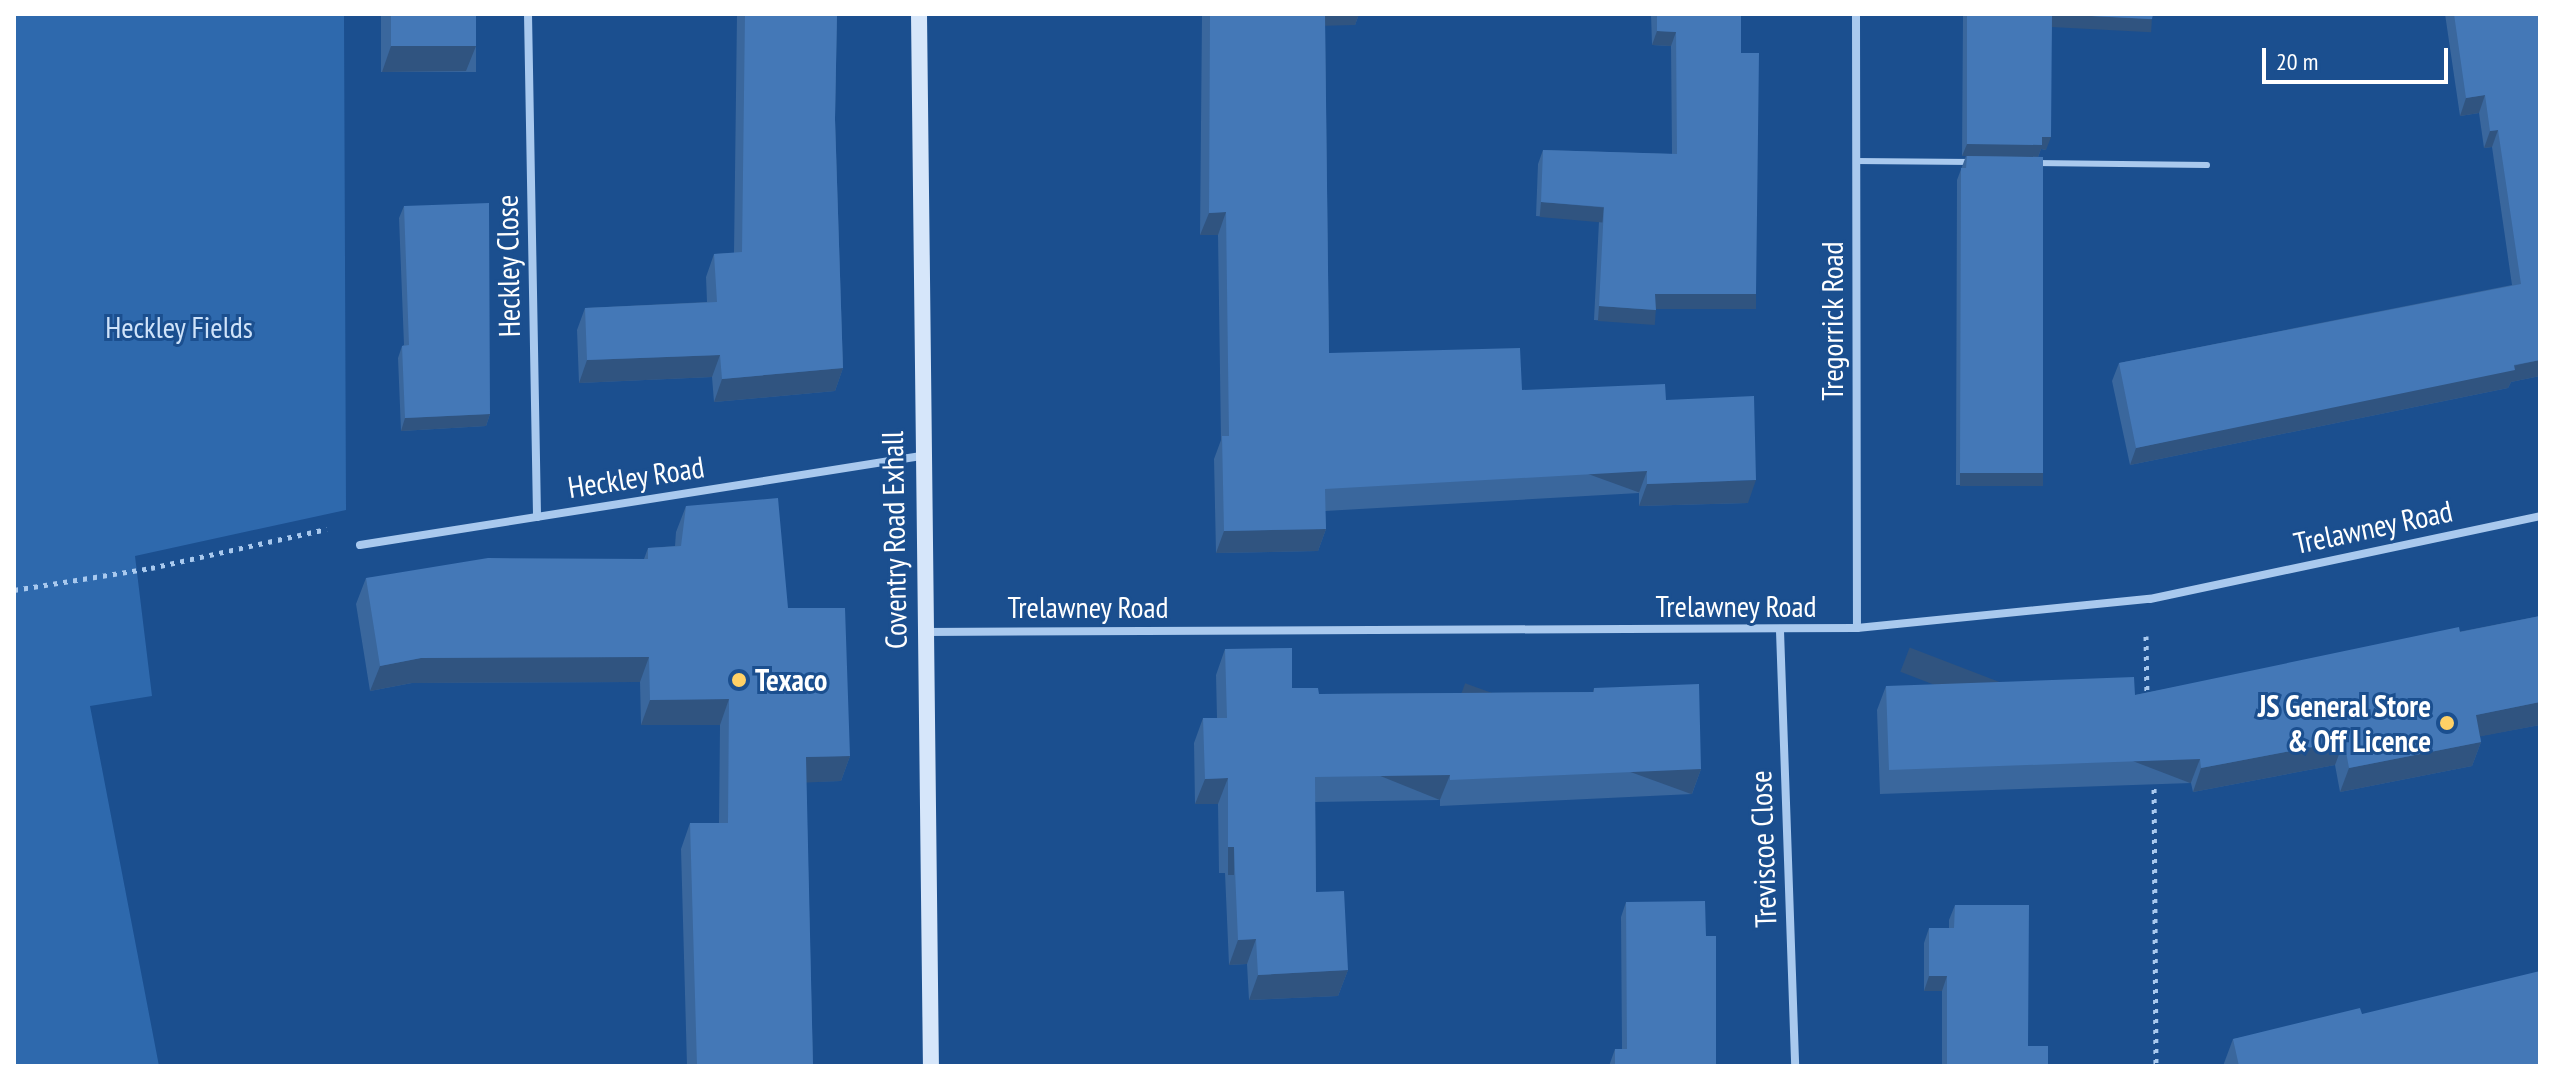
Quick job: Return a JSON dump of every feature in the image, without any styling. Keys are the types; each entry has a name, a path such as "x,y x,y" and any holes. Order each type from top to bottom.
{"main road":[{"name":"Coventry Road Exhall","path":"919,14 923,632 931,1066"}],"street":[{"name":"Heckley Close","path":"528,14 537,517"},
{"name":"Tregorrick Road","path":"1856,14 1857,628"},
{"name":"Heckley Road","path":"360,545 921,456"},
{"name":"Trelawney Road","path":"923,632 1780,631 1857,628 2150,599 2540,516"},
{"name":"Treviscoe Close","path":"1780,631 1795,1066"}],"lane":[{"path":"1856,161 1983,162"},
{"path":"2031,163 2207,165"}],"path":[{"path":"14,590 151,568 340,526 360,545"},
{"path":"2148,706 2144,659 2150,599"},
{"path":"2153,768 2156,1066"}],"green space":[{"name":"Heckley Fields","path":"14,14 344,14 346,510 135,556 152,696 90,706 159,1066 14,1066"}],"building":[{"path":"391,14 476,14 476,46 391,46"},
{"path":"745,14 837,14 835,119 843,368 722,379 720,355 587,360 585,308 717,302 714,254 742,252"},
{"path":"1210,14 1325,14 1329,353 1520,348 1522,390 1665,384 1666,400 1754,396 1756,480 1647,484 1647,471 1325,489 1326,529 1224,531 1222,436 1229,436 1226,212 1209,213"},
{"path":"1657,14 1741,14 1741,53 1759,53 1756,294 1655,294 1656,310 1599,306 1604,207 1541,202 1543,150 1677,154 1676,32 1657,31"},
{"path":"1967,14 2052,14 2051,137 2042,137 2042,145 1967,144"},
{"path":"2052,14 2153,14 2152,19"},
{"path":"2454,14 2540,14 2540,360 2514,365 2515,370 2136,448 2119,363 2521,284 2498,130 2490,131 2485,95 2466,98"},
{"path":"1967,156 2043,157 2043,473 1960,473 1961,168 1966,168"},
{"path":"489,203 490,414 405,418 402,346 409,345 404,206"},
{"path":"778,498 788,608 845,608 850,756 806,757 813,1066 697,1066 690,823 728,823 729,699 650,700 649,657 421,658 380,666 366,578 488,558 648,559 648,548 681,546 686,506"},
{"path":"2540,616 2540,702 2476,715 2481,742 2349,768 2344,741 2201,768 2200,759 1889,770 1886,686 2134,677 2135,695 2459,627 2460,632"},
{"path":"1292,648 1292,688 1318,688 1319,694 1594,692 1594,688 1699,684 1701,769 1450,780 1450,775 1315,777 1316,892 1344,891 1348,970 1258,975 1256,939 1238,940 1234,847 1228,847 1228,778 1205,779 1203,718 1227,718 1225,649"},
{"path":"1705,901 1706,936 1716,936 1716,1066 1615,1066 1615,1049 1627,1049 1626,902"},
{"path":"1955,905 2029,905 2028,1046 2048,1046 2048,1066 1947,1066 1947,976 1929,976 1929,928 1954,928"},
{"path":"2540,971 2540,1066 2239,1066 2233,1039 2360,1008 2362,1014"}],"place":[{"name":"Texaco","path":"739,680"},
{"name":"JS General Store & Off Licence","path":"2447,723"}]}
